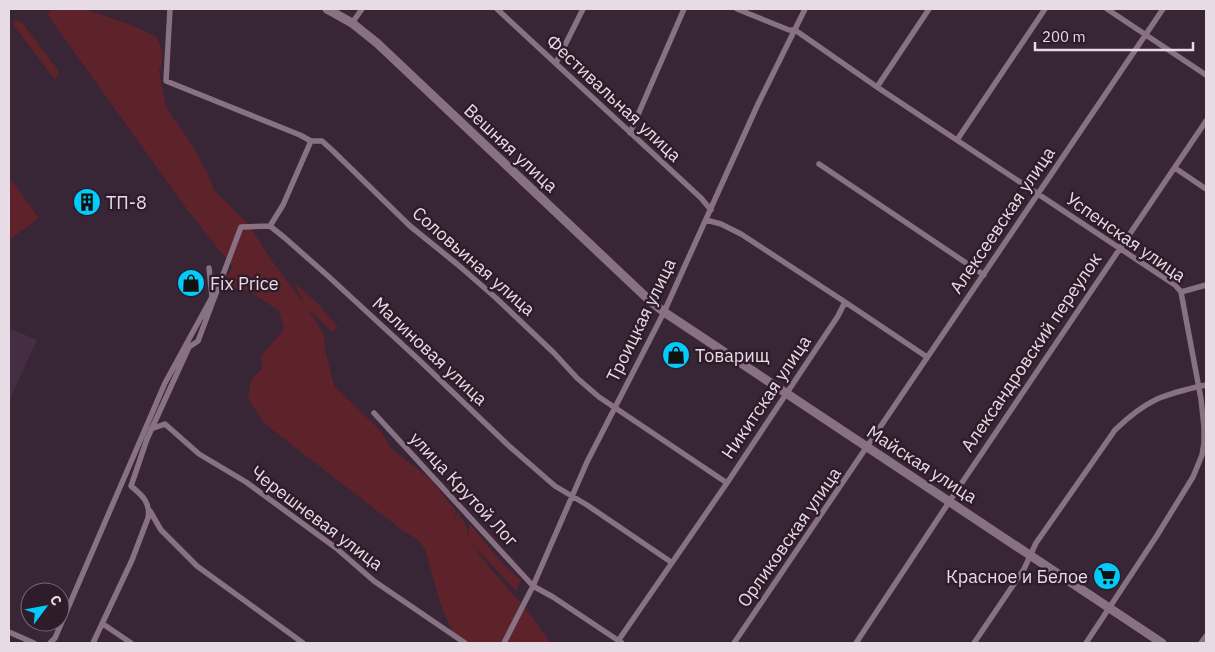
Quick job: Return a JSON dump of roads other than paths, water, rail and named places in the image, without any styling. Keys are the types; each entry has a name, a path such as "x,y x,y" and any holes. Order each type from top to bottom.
{"street":[{"name":"Соловьиная улица","path":"170,9 166,81 311,141 322,142 410,226 470,275 554,353 577,378 615,409 727,483"},
{"path":"352,23 362,9"},
{"name":"Фестивальная улица","path":"497,9 701,198 711,210"},
{"path":"556,63 584,9"},
{"path":"630,133 684,9"},
{"name":"Успенская улица","path":"737,9 788,30 795,30 877,87 1175,285 1182,292 1204,427 1204,442 1197,466 1156,537 1086,643"},
{"name":"Троицкая улица","path":"504,643 524,600 533,586 586,462 664,312 758,104 805,9"},
{"path":"877,87 930,9"},
{"path":"958,140 1045,9"},
{"path":"1107,9 1206,75"},
{"name":"Алексеевская улица","path":"868,448 927,357 1163,9"},
{"name":"Вешняя улица","path":"330,10 352,23 377,43 664,312"},
{"name":"Александровский переулок","path":"856,643 949,501 1206,121"},
{"path":"303,643 197,566 161,530 144,497 132,486 142,451 151,429 189,347 198,342 241,227 270,226 283,205 311,141"},
{"path":"819,164 984,275"},
{"path":"1174,168 1206,189"},
{"path":"706,220 721,224 741,234 927,357"},
{"name":"Малиновая улица","path":"270,226 360,306 555,486 671,562"},
{"path":"50,643 55,638 165,383 212,296 209,268"},
{"path":"1182,292 1206,285"},
{"name":"Никитская улица","path":"620,642 671,562 727,483 838,316 845,302"},
{"name":"Майская улица","path":"664,312 1162,643"},
{"path":"974,643 1024,569 1036,543 1115,430 1143,406 1161,397 1206,385"},
{"name":"улица Крутой Лог","path":"374,413 533,586 553,597 620,642"},
{"name":"Черешневая улица","path":"151,429 165,424 199,454 246,482 336,548 374,581 465,643"},
{"name":"Орликовская улица","path":"734,643 868,448"},
{"path":"93,643 132,560 150,511"},
{"path":"103,624 131,643"},
{"path":"9,632 34,643"},
{"path":"1201,643 1206,636"}],"place":[{"name":"ТП-8","path":"87,202"},
{"name":"Fix Price","path":"191,283"},
{"name":"Товарищ","path":"676,355"},
{"name":"Красное и Белое","path":"1107,576"}]}
